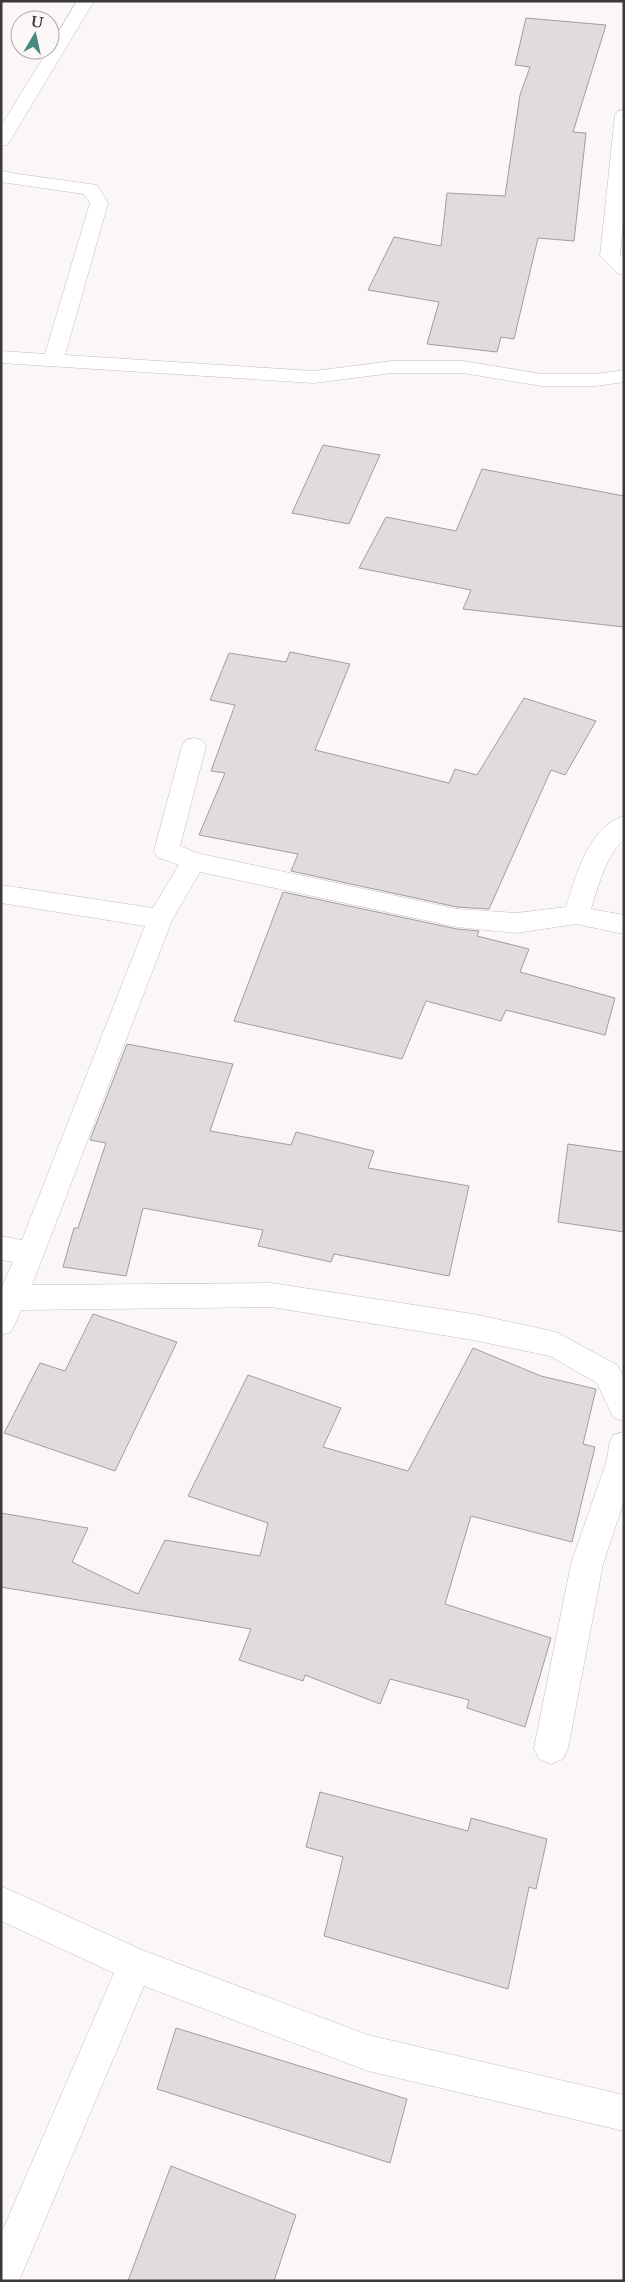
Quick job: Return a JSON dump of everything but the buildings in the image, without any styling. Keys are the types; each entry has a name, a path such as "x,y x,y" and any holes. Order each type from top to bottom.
{"street":[{"path":"1,141 86,1"},
{"path":"624,115 610,256 624,269"},
{"path":"1,175 7,178 90,190 99,203 53,360"},
{"path":"1,357 314,377 392,367 463,367 542,380 596,380 624,376"},
{"path":"194,746 166,851 194,861 457,918 516,923 576,915 624,925"},
{"path":"576,915 595,857 617,830 624,825"},
{"path":"194,861 160,918 31,1254 6,1310 271,1295 474,1328 556,1345 607,1374 624,1408"},
{"path":"1,894 160,918"},
{"path":"1,1248 31,1254"},
{"path":"551,1748 587,1564 623,1455"},
{"path":"1,1903 135,1965 368,2053 624,2113"},
{"path":"1,2279 135,1965"}]}
